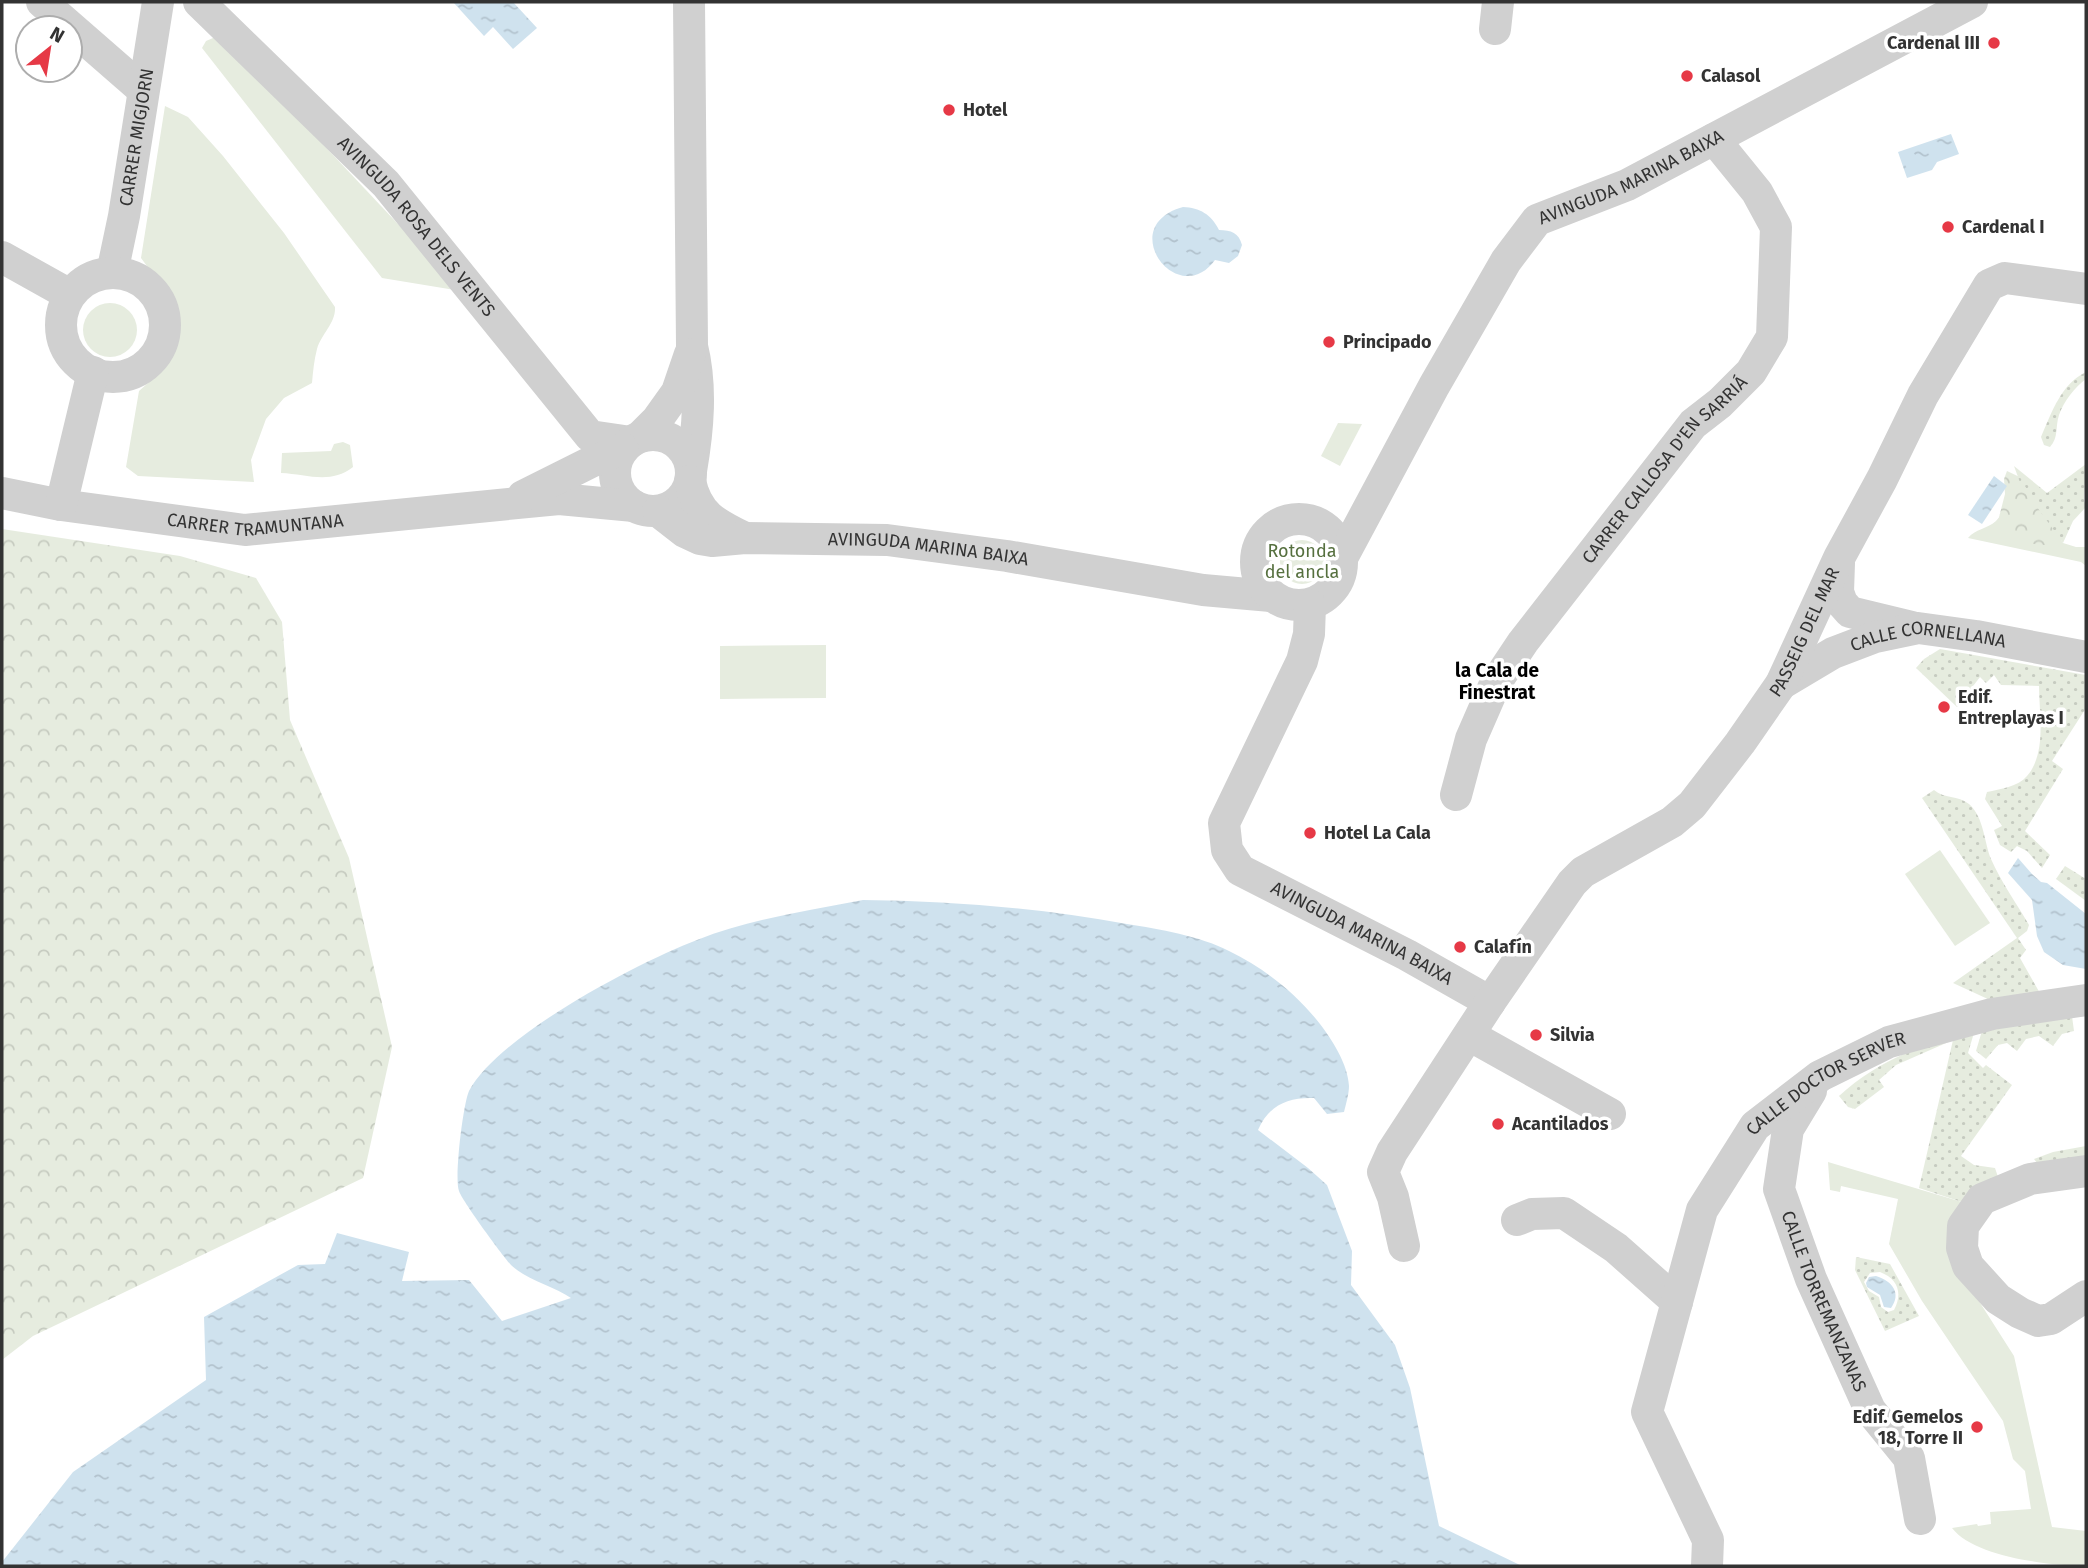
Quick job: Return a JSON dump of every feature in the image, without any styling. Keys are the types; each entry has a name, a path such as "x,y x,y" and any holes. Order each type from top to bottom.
{"street":[{"path":"42,2 142,90"},
{"name":"CARRER MIGJORN","path":"112,272 124,216 158,2"},
{"name":"AVINGUDA ROSA DELS VENTS","path":"198,2 386,184 590,436 631,443"},
{"path":"689,2 692,346 698,369 695,443 691,476 679,501 646,509 625,500 615,480 617,458 657,420 677,392 692,346"},
{"name":"AVINGUDA MARINA BAIXA","path":"1342,558 1434,386 1506,261 1537,220 1627,185 1972,2"},
{"name":"CARRER CALLOSA D'EN SARRIÁ","path":"1456,794 1471,739 1490,696 1523,642 1693,424 1720,403 1751,372 1772,337 1776,227 1757,192 1714,139"},
{"path":"2,257 70,295"},
{"path":"112,272 129,275 150,289 163,310 165,326 162,343 154,357 141,368 126,375 109,376 93,372 80,364 70,353 61,324 70,295 89,279 112,272"},
{"name":"PASSEIG DEL MAR","path":"1490,1002 1572,883 1583,872 1672,822 1692,805 1740,743 1781,684 1839,558 1882,480 1923,395 1989,285 2004,278 2086,289"},
{"path":"61,505 93,372"},
{"path":"631,443 651,435 674,441 688,459 694,498 701,510 736,534"},
{"name":"CARRER TRAMUNTANA","path":"508,504 631,443"},
{"name":"CARRER TRAMUNTANA","path":"2,494 61,505 245,530 559,499 646,509"},
{"name":"AVINGUDA MARINA BAIXA","path":"1334,525 1374,500"},
{"name":"AVINGUDA MARINA BAIXA","path":"646,509 700,539 725,541 736,534 887,540 1007,556 1203,590 1271,596"},
{"path":"1300,519 1334,525 1334,536 1342,558 1342,570 1331,592 1310,605 1296,606 1271,596 1262,586 1255,559 1258,546 1275,526 1300,519"},
{"path":"1839,558 1838,592 1842,603 1850,612 1918,628"},
{"path":"1203,590 1230,582 1255,559"},
{"name":"AVINGUDA MARINA BAIXA","path":"1310,605 1308,634 1302,661 1224,823 1227,850 1240,870 1408,955 1490,1002"},
{"name":"CALLE CORNELLANA","path":"1781,684 1833,653 1875,637 1918,628 2086,657"},
{"name":"CALLE DOCTOR SERVER","path":"1707,1566 1708,1540 1647,1412 1702,1210 1755,1126 1820,1076 1889,1042 1992,1014 2086,1000"},
{"path":"1404,1246 1393,1197 1384,1172 1392,1152 1490,1002"},
{"path":"1469,1035 1610,1114"},
{"name":"CALLE TORREMANZANAS","path":"1820,1076 1788,1129 1779,1189 1811,1279 1870,1410 1909,1458 1920,1519"},
{"path":"2086,1171 2030,1179 1982,1199 1963,1226 1962,1248 1968,1266 1998,1299 2038,1321 2051,1319 2086,1296"},
{"path":"1517,1220 1532,1214 1564,1213 1616,1248 1677,1302"}],"green space":[{"path":"213,38 224,39 461,291 382,278 202,48 206,41"},
{"path":"165,106 188,117 223,156 284,233 335,307 333,318 317,349 312,383 284,398 266,419 251,460 254,482 138,476 126,467 139,391 166,367 177,326 172,300 141,258"},
{"path":"110,303 129,311 137,330 129,349 110,357 91,349 83,330 91,311"},
{"path":"2086,372 2086,379 2070,395 2061,410 2053,443 2050,447 2044,445 2041,437 2058,400 2077,377"},
{"path":"1338,423 1362,424 1340,466 1321,456"},
{"path":"343,442 350,445 353,467 336,476 281,473 282,453 331,451 334,444"},
{"path":"2086,464 2086,507 2073,521 2063,543 2025,486 2022,488 2014,466 2047,493"},
{"path":"2007,471 2028,481 2067,530 2060,543 2035,544 1996,529 2005,494 2004,479"},
{"path":"2025,486 2063,543 2086,547 2086,566 2081,562 1968,538 1996,521"},
{"path":"2,529 180,556 256,578 282,622 290,720 349,858 392,1047 363,1178 33,1336 2,1360"},
{"name":"Rotonda del ancla","path":"1302,540 1311,541 1318,546 1323,553 1323,571 1318,578 1311,583 1302,584 1293,583 1286,578 1281,571 1280,562 1281,553 1286,546 1293,541"},
{"path":"826,645 826,698 720,699 720,646"},
{"path":"1940,649 2086,675 2086,708 2052,761 2063,769 2025,831 2050,855 2042,868 2027,851 2017,846 2011,852 2000,845 1994,830 2002,826 1985,799 1987,792 2019,783 2033,767 2040,745 2039,686 2001,685 1994,675 1986,683 1980,677 1957,707 1916,668"},
{"path":"1934,790 1965,801 1978,816 1995,868 2029,925 2027,931 2018,938 2026,950 2020,958 2041,995 1990,1000 1953,983 2017,938 1922,798"},
{"path":"1940,850 1990,923 1955,946 1905,874"},
{"path":"2065,866 2086,879 2086,901 2056,879"},
{"path":"2071,1009 2074,1031 2062,1034 2053,1046 2039,1036 2026,1039 2017,1051 2007,1043 1998,1045 1986,1059 1976,1051 1984,1024"},
{"path":"1976,1026 1968,1053 1983,1068 1986,1065 2012,1085 1961,1156 1974,1165 1995,1168 1998,1177 1962,1202 1919,1188 1953,1040 1896,1065 1879,1080 1884,1087 1855,1109 1848,1107 1839,1096 1887,1062"},
{"path":"2086,1146 2086,1156 2037,1163 2034,1159 2053,1152"},
{"path":"1828,1162 1962,1202 1950,1225 1947,1251 2014,1356 2052,1527 2086,1531 2086,1566 2034,1562 1995,1553 1963,1538 1952,1528 1991,1524 1990,1512 2031,1509 2025,1471 2013,1459 2003,1421 1922,1301 1889,1244 1898,1199 1841,1186 1840,1192 1830,1190"},
{"path":"1856,1257 1890,1264 1919,1316 1885,1331 1855,1270","holes":["1880,1272 1895,1283 1898,1292 1897,1304 1894,1310 1888,1312 1881,1307 1879,1297 1869,1291 1864,1282 1870,1273"]}],"water":[{"path":"453,2 513,2 537,28 513,49 493,27 484,36"},
{"path":"1951,134 1959,154 1937,162 1932,170 1907,178 1898,152"},
{"path":"1183,207 1204,213 1219,230 1237,235 1242,245 1238,256 1229,263 1215,260 1200,273 1185,276 1170,271 1159,260 1153,246 1154,230 1163,217"},
{"path":"1994,476 2007,486 1982,524 1968,515"},
{"path":"2018,858 2041,882 2047,883 2086,914 2086,969 2063,965 2044,952 2037,936 2032,900 2008,873"},
{"path":"863,900 1028,910 1094,918 1179,934 1205,941 1242,958 1267,973 1301,1002 1325,1030 1343,1061 1349,1086 1344,1112 1327,1114 1314,1098 1296,1099 1280,1104 1262,1121 1258,1130 1327,1185 1352,1251 1351,1285 1395,1345 1410,1388 1439,1526 1522,1566 2,1566 2,1562 73,1472 206,1380 204,1317 298,1265 325,1264 337,1233 409,1252 402,1281 469,1280 502,1321 571,1298 524,1275 511,1265 459,1191 458,1158 464,1110 469,1091 485,1069 509,1047 572,1003 671,951 737,926"},
{"path":"1876,1276 1894,1288 1896,1297 1891,1308 1884,1307 1880,1295 1867,1287 1869,1277"}],"place":[{"name":"Cardenal III","path":"1994,43"},
{"name":"Calasol","path":"1687,76"},
{"name":"Hotel","path":"949,110"},
{"name":"Cardenal I","path":"1948,227"},
{"name":"Principado","path":"1329,342"},
{"name":"Edif. Entreplayas I","path":"1944,707"},
{"name":"Hotel La Cala","path":"1310,833"},
{"name":"Calafín","path":"1460,947"},
{"name":"Silvia","path":"1536,1035"},
{"name":"Acantilados","path":"1498,1124"},
{"name":"Edif. Gemelos 18, Torre II","path":"1977,1427"}],"district":[{"name":"la Cala de Finestrat","path":"1497,681"}]}
